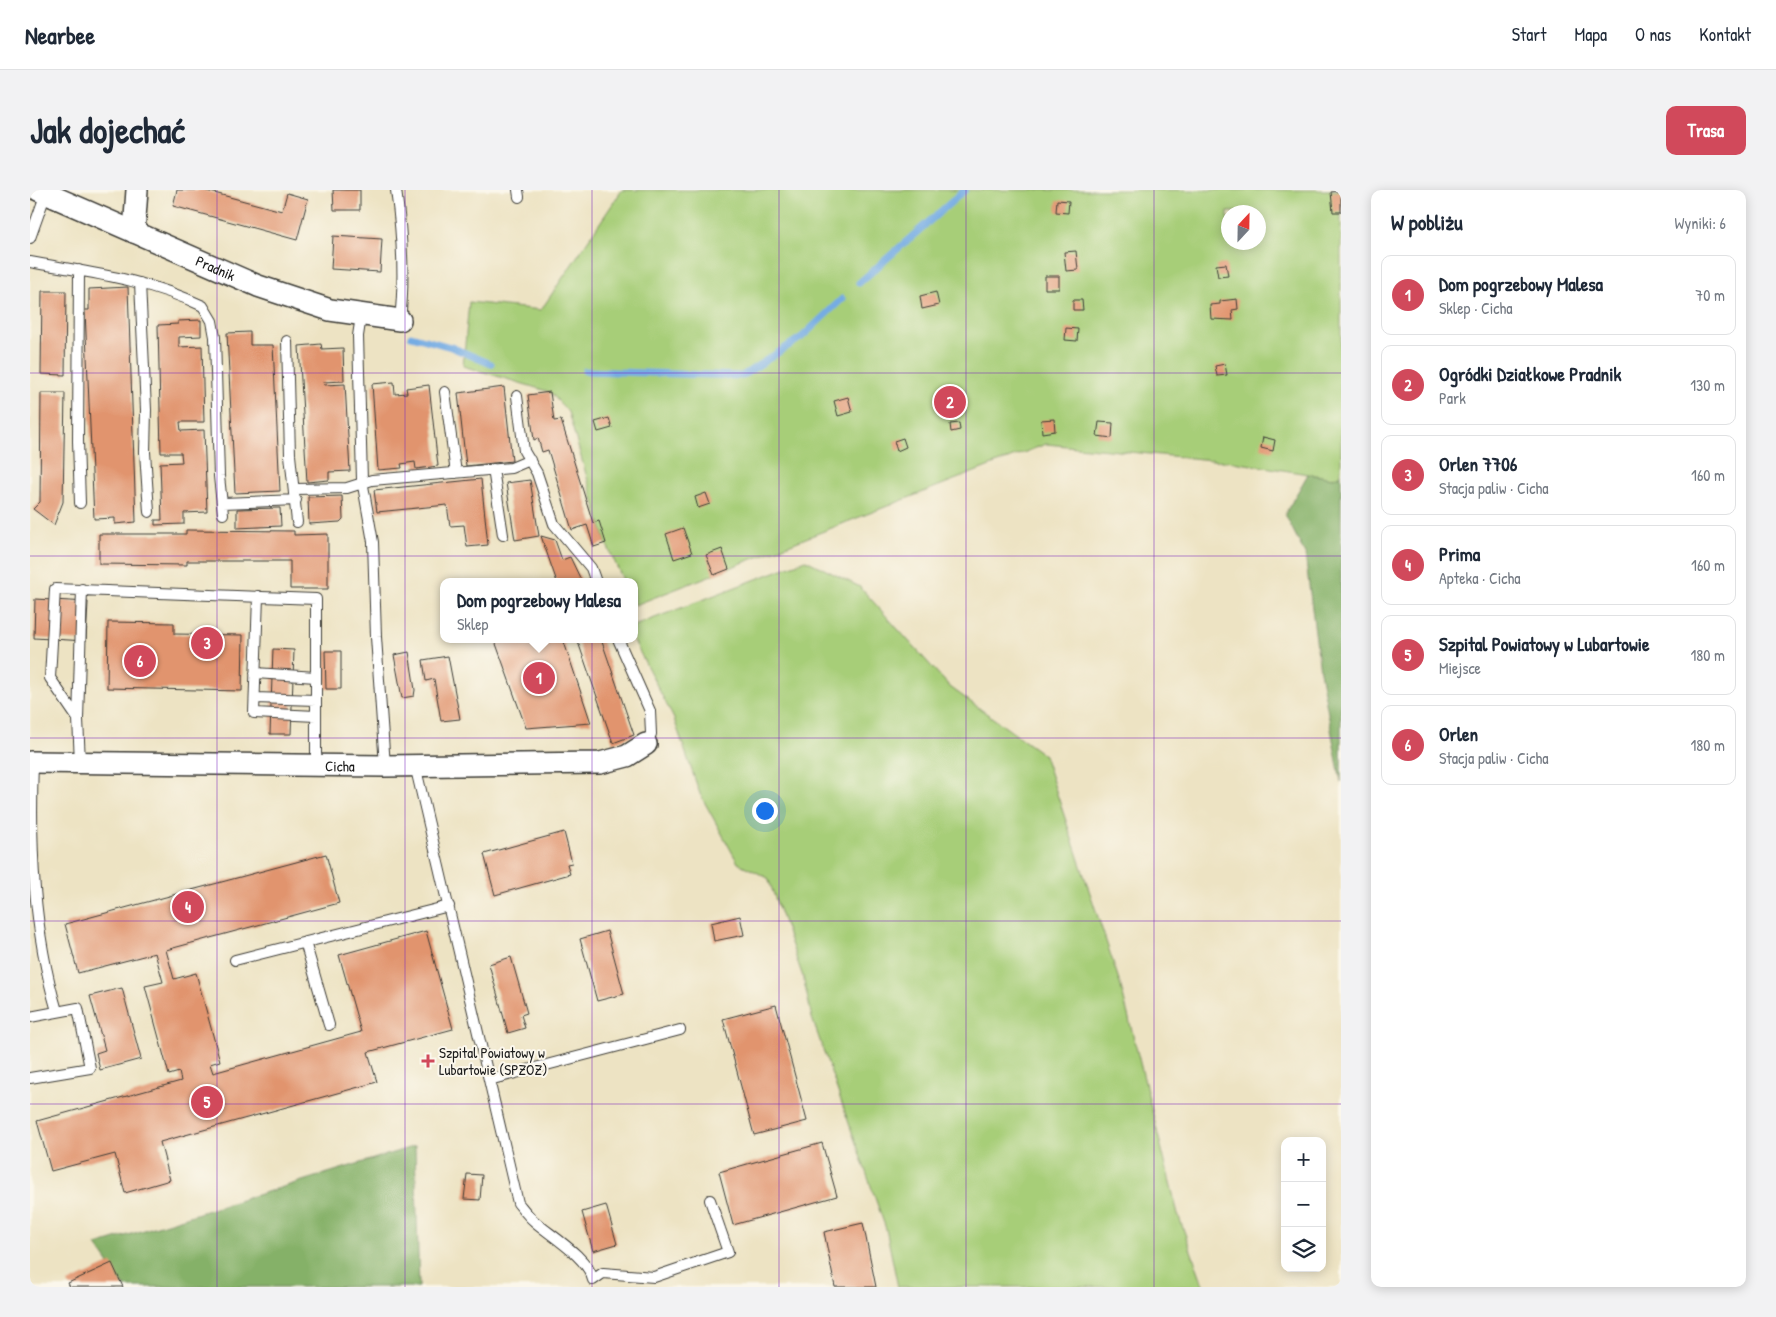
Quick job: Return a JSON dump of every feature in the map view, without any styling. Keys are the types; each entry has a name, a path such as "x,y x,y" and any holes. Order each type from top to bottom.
{"street":[{"path":"134,232 137,190"},
{"name":"Pradnik","path":"42,192 258,286 330,310 361,316 400,320"},
{"name":"Cicha","path":"31,762 385,766 600,763 627,756 646,744"}],"lane":[{"path":"396,190 400,223 403,295 400,320"},
{"path":"30,238 42,192"},
{"path":"30,262 112,275 203,306 212,321 215,337 218,461 223,514"},
{"path":"79,270 78,441 80,503"},
{"path":"140,283 146,410 145,452 149,512"},
{"path":"361,316 358,336 362,482 373,542 376,637 385,766"},
{"path":"287,341 290,455 296,495 297,522"},
{"path":"445,392 456,473"},
{"path":"517,396 524,451 537,473 554,524 591,568 595,578"},
{"path":"222,503 347,488 362,482 511,468 530,460"},
{"path":"493,469 503,535"},
{"path":"78,718 50,678 55,589 316,598 316,765"},
{"path":"80,762 78,718 82,589"},
{"path":"258,596 254,713 316,716"},
{"path":"620,643 650,711 651,734 646,744"},
{"path":"256,672 316,677"},
{"path":"255,698 316,700"},
{"path":"31,762 33,883 44,970 57,1011"},
{"path":"415,766 518,1203 532,1220 577,1256 592,1274 593,1283"},
{"path":"235,960 449,906"},
{"path":"305,942 329,1026"},
{"path":"30,1017 78,1008 90,1068 30,1078"},
{"path":"489,1080 680,1030"},
{"path":"593,1283 603,1273 654,1277 728,1252 710,1200"}],"green space":[{"path":"622,190 1341,190 1341,474 1333,478 1233,462 1046,444 638,604 638,578 622,578 606,543 568,412 550,392 463,366 469,302 541,310"},
{"path":"1308,474 1333,478 1341,474 1341,782 1320,671 1305,554 1285,514"},
{"path":"806,560 860,587 950,687 1044,755 1120,983 1178,1214 1204,1287 898,1287 886,1229 812,1018 803,977 768,878 738,863 700,794 674,719 635,643 638,643 638,624"},
{"path":"415,1146 419,1287 125,1287 96,1245"}],"building":[{"path":"177,190 203,190 282,211 287,193 308,199 297,240 173,206"},
{"path":"333,190 360,190 360,210 334,210"},
{"path":"1341,191 1341,212 1333,212 1331,192"},
{"path":"1057,200 1069,201 1068,213 1056,212"},
{"path":"333,236 382,239 380,272 331,269"},
{"path":"1076,251 1078,270 1066,271 1064,252"},
{"path":"1226,264 1228,276 1218,277 1216,265"},
{"path":"1045,276 1059,276 1059,289 1045,289"},
{"path":"128,287 136,522 115,524 115,518 94,519 85,310 89,310 89,289"},
{"path":"42,291 66,291 65,375 41,374"},
{"path":"936,292 939,305 922,309 920,296"},
{"path":"1237,299 1238,309 1232,310 1233,320 1211,319 1210,305 1220,304 1220,301"},
{"path":"1073,300 1082,300 1083,310 1073,310"},
{"path":"201,320 201,336 179,337 179,347 202,346 204,422 180,422 181,431 204,430 207,512 184,513 184,524 155,525 155,520 162,520 160,463 182,462 181,453 161,453 158,325 178,324 178,321"},
{"path":"1066,328 1078,329 1077,341 1065,340"},
{"path":"250,332 250,345 273,345 280,491 235,493 227,333"},
{"path":"321,344 322,349 343,348 344,381 323,382 324,385 345,384 350,471 329,472 329,480 307,482 299,346"},
{"path":"1225,364 1227,375 1217,376 1215,366"},
{"path":"394,382 395,394 407,393 406,388 429,385 438,466 416,469 415,462 401,464 402,468 378,470 372,384"},
{"path":"504,387 512,461 466,466 458,393"},
{"path":"550,392 554,421 561,420 593,523 599,521 606,543 594,547 587,525 572,530 548,450 542,452 538,438 534,440 528,395"},
{"path":"41,393 65,393 63,502 54,525 33,509 40,502"},
{"path":"848,397 852,412 838,416 834,401"},
{"path":"609,418 612,428 598,432 595,422"},
{"path":"1054,419 1055,431 1042,433 1041,420"},
{"path":"1099,422 1113,423 1112,438 1097,436"},
{"path":"959,423 960,430 951,432 950,424"},
{"path":"1263,437 1275,440 1273,451 1261,448"},
{"path":"903,438 906,447 897,451 894,441"},
{"path":"481,479 488,545 467,547 464,525 450,526 447,505 377,512 374,490"},
{"path":"530,480 539,536 515,540 506,483"},
{"path":"706,493 710,504 698,508 695,497"},
{"path":"342,496 343,519 340,522 309,524 308,497"},
{"path":"280,508 281,526 237,528 237,509"},
{"path":"683,528 692,553 674,559 666,534"},
{"path":"186,530 294,531 294,535 328,534 328,589 290,589 290,561 187,561 187,565 99,564 99,534 186,534"},
{"path":"541,536 555,540 562,560 570,557 580,578 556,578"},
{"path":"722,549 729,569 714,575 706,555"},
{"path":"35,599 88,602 86,641 34,638"},
{"path":"108,622 174,623 174,634 243,635 242,691 107,688"},
{"path":"496,643 564,643 591,723 526,728"},
{"path":"578,643 602,643 634,735 613,743"},
{"path":"273,649 294,650 291,734 270,734"},
{"path":"325,651 341,651 341,689 326,689"},
{"path":"409,652 415,690 414,696 402,698 394,655"},
{"path":"448,656 460,719 441,721 434,679 426,681 423,660"},
{"path":"564,832 572,863 567,864 570,874 495,895 484,854"},
{"path":"326,854 339,903 166,950 174,979 196,973 220,1061 210,1064 213,1073 361,1032 339,955 426,931 453,1029 368,1052 377,1082 160,1142 170,1180 125,1193 115,1154 51,1171 37,1121 181,1081 179,1072 169,1075 145,986 163,982 155,953 78,973 65,924"},
{"path":"740,916 744,935 714,941 711,923"},
{"path":"607,931 624,994 597,1001 580,939"},
{"path":"511,957 527,1013 521,1015 525,1028 508,1033 489,964"},
{"path":"122,988 141,1059 100,1070 96,1053 105,1050 90,996"},
{"path":"776,1005 807,1121 754,1135 723,1019"},
{"path":"822,1143 837,1196 733,1225 719,1172"},
{"path":"467,1174 482,1175 480,1200 464,1199"},
{"path":"606,1205 617,1244 593,1251 582,1212"},
{"path":"863,1223 876,1287 835,1287 824,1232"},
{"path":"112,1263 123,1287 70,1287 68,1283"}],"waterway":[{"path":"859,283 965,190"},
{"path":"585,371 742,376 802,337 842,299"},
{"path":"411,336 451,347 491,364"}],"place":[{"name":"Ogródki Działkowe Pradnik","path":"950,402"},
{"name":"Orlen 7706","path":"207,643"},
{"name":"Orlen","path":"140,661"},
{"name":"Dom pogrzebowy Malesa","path":"539,678"},
{"name":"Prima","path":"188,907"},
{"name":"Szpital Powiatowy w Lubartowie (SPZOZ)","path":"428,1061"},
{"name":"Szpital Powiatowy w Lubartowie","path":"207,1102"}]}
